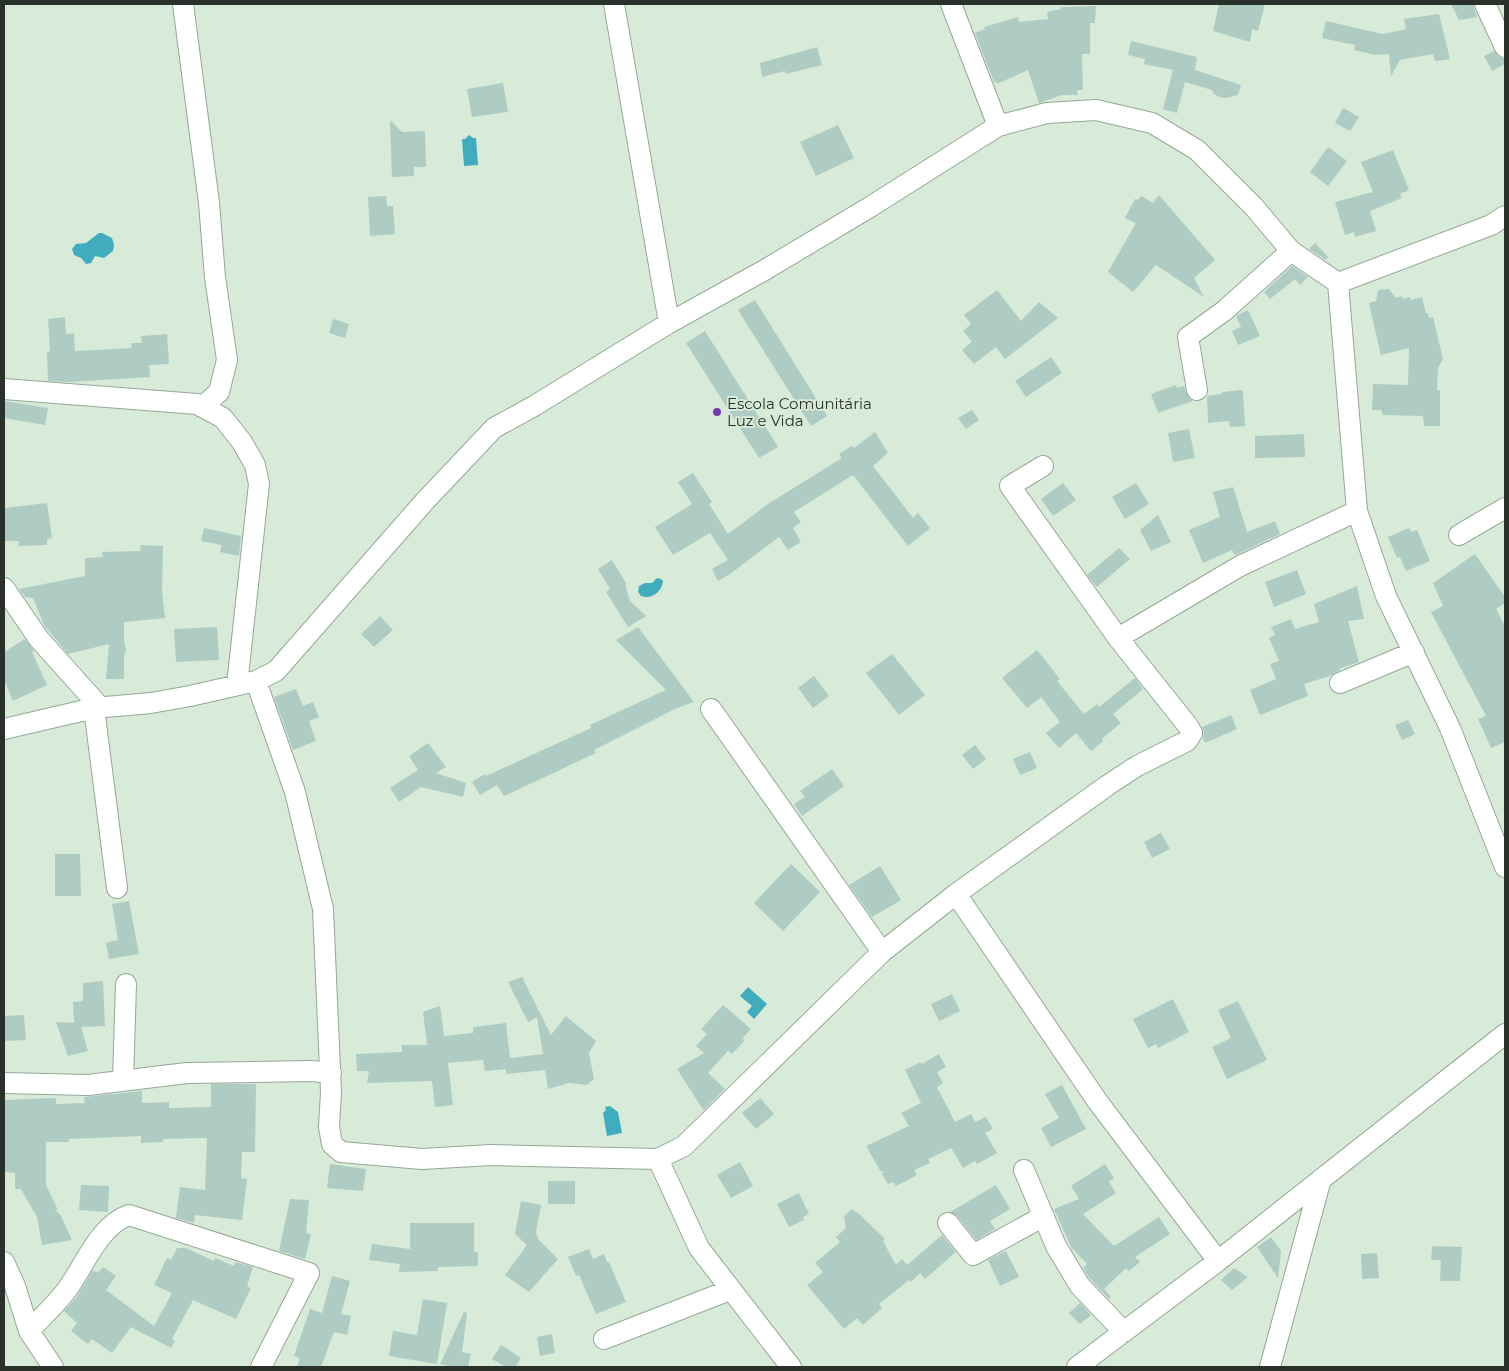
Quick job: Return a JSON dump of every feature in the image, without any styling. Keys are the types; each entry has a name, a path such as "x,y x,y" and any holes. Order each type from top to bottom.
{"street":[{"path":"183,4 208,194 215,277 227,360 218,392 202,407"},
{"path":"614,4 669,323"},
{"path":"951,4 998,126"},
{"path":"1484,4 1505,48"},
{"path":"4,729 97,707 151,703 246,683 276,671 425,501 494,428 534,406 669,323 862,212 998,126 1047,113 1096,110 1152,124 1197,150 1254,207 1292,251 1338,283"},
{"path":"1338,283 1491,225 1505,216"},
{"path":"1197,390 1188,337 1224,311 1292,251"},
{"path":"1338,283 1357,511 1386,596 1450,728 1505,867"},
{"path":"4,388 197,404 223,418 242,442 255,464 259,484 246,683 295,792 323,909 330,1073 329,1127 332,1144 341,1152 422,1159 491,1155 658,1159 684,1146 882,952 956,894 1108,785 1137,766 1190,738 1192,733 1188,726 1118,638 1010,486 1043,466"},
{"path":"1458,535 1505,508"},
{"path":"1118,638 1240,566 1357,511"},
{"path":"4,588 38,639 97,707 117,888"},
{"path":"1340,684 1414,652"},
{"path":"711,709 882,952"},
{"path":"956,894 1103,1109 1218,1261"},
{"path":"123,1081 126,984"},
{"path":"1077,1367 1218,1261 1505,1034"},
{"path":"4,1083 88,1086 187,1072 310,1071 330,1073"},
{"path":"658,1159 699,1248 791,1367"},
{"path":"1024,1170 1056,1246 1080,1286 1124,1332"},
{"path":"1270,1367 1321,1179"},
{"path":"29,1332 65,1293 81,1270 88,1253 112,1225 122,1217 129,1215 309,1272 261,1367"},
{"path":"948,1223 973,1255 1044,1216"},
{"path":"4,1262 15,1286 29,1332 53,1367"},
{"path":"604,1339 730,1290"}],"water":[{"path":"469,135 476,138 478,165 464,166 462,139"},
{"path":"99,233 112,238 113,251 104,258 95,256 91,263 86,264 81,258 74,255 72,249 76,244 86,243"},
{"path":"657,578 663,581 661,589 652,596 641,596 638,592 639,586 645,583 652,583"},
{"path":"748,987 767,1004 754,1019 747,1012 752,1006 740,996"},
{"path":"610,1106 618,1112 622,1133 607,1136 603,1113 606,1110 605,1107"}],"building":[{"path":"1219,4 1265,4 1258,31 1252,29 1250,42 1213,31"},
{"path":"1451,4 1473,4 1477,17 1459,20"},
{"path":"1096,6 1095,23 1090,23 1090,54 1082,54 1083,90 1077,90 1078,95 1062,95 1039,103 1028,70 999,83 994,82 975,33 985,29 984,27 1018,17 1019,22 1048,19 1047,12 1061,9 1061,7"},
{"path":"1439,14 1450,59 1435,61 1433,54 1400,60 1391,76 1389,54 1375,55 1354,50 1355,45 1322,38 1326,21 1383,34 1406,29 1404,19"},
{"path":"1131,41 1197,57 1195,70 1241,85 1238,95 1226,98 1219,97 1212,90 1185,82 1177,113 1163,109 1173,70 1144,64 1145,59 1128,55"},
{"path":"817,47 822,65 786,74 785,71 762,77 760,63"},
{"path":"1494,51 1499,57 1505,59 1505,64 1492,71 1484,56"},
{"path":"503,83 508,112 472,117 467,89"},
{"path":"1343,108 1359,117 1350,131 1335,123"},
{"path":"390,120 402,132 425,131 426,167 414,167 414,176 392,177"},
{"path":"838,125 854,158 816,176 800,142"},
{"path":"1328,147 1347,161 1328,186 1310,172"},
{"path":"1393,150 1409,190 1400,194 1402,198 1370,211 1376,231 1355,237 1354,232 1345,235 1335,202 1373,192 1361,162"},
{"path":"1159,195 1215,260 1194,278 1204,297 1156,265 1133,292 1108,272 1136,223 1125,218 1135,199 1138,200 1141,196 1153,203"},
{"path":"386,196 387,206 393,206 395,234 370,236 368,197"},
{"path":"1315,243 1328,257 1326,260 1309,249"},
{"path":"1292,266 1308,277 1300,285 1295,279 1270,299 1264,292"},
{"path":"1389,289 1396,298 1402,296 1402,299 1410,297 1410,300 1422,297 1426,313 1428,313 1429,318 1433,317 1443,359 1438,368 1437,390 1440,390 1440,426 1424,426 1423,416 1383,415 1381,410 1372,410 1373,384 1408,385 1409,348 1381,355 1369,303 1376,301 1378,290"},
{"path":"997,290 1021,321 1039,302 1058,318 1005,359 996,347 974,364 962,350 972,342 963,331 971,324 964,315"},
{"path":"755,300 827,416 811,426 738,310"},
{"path":"1248,310 1260,336 1238,345 1232,331 1241,327 1236,316"},
{"path":"65,317 66,334 74,333 75,351 132,348 131,343 142,343 141,336 167,334 169,364 149,365 150,377 70,382 48,381 47,352 50,351 48,319"},
{"path":"333,319 349,324 345,338 329,333"},
{"path":"705,331 778,447 759,458 686,343"},
{"path":"1051,357 1062,373 1026,397 1015,381"},
{"path":"1176,385 1177,388 1184,386 1188,397 1193,401 1158,413 1151,394"},
{"path":"1242,390 1245,426 1230,427 1229,421 1208,423 1207,396"},
{"path":"4,401 48,408 45,425 4,418"},
{"path":"972,410 979,420 966,429 958,418"},
{"path":"1189,429 1195,458 1173,462 1168,433"},
{"path":"875,432 888,453 873,466 913,518 918,513 930,528 908,546 853,475 794,512 801,522 793,528 801,542 788,550 779,537 718,581 712,569 728,560 710,533 673,555 655,527 692,504 678,482 693,473 712,502 709,504 728,534 768,504 842,458 839,454 852,446 854,448"},
{"path":"1304,434 1305,457 1255,458 1255,436"},
{"path":"1063,483 1076,500 1053,516 1041,499"},
{"path":"1136,483 1149,504 1125,519 1112,497"},
{"path":"1233,487 1247,532 1275,521 1280,534 1235,555 1232,550 1203,563 1189,530 1220,517 1213,492"},
{"path":"47,503 52,538 47,539 47,545 18,546 19,541 4,541 4,508"},
{"path":"1158,515 1171,542 1151,551 1140,530"},
{"path":"204,528 241,536 239,556 220,552 222,545 201,541"},
{"path":"1409,528 1411,532 1417,530 1430,561 1406,571 1400,557 1397,558 1388,537"},
{"path":"141,545 163,546 162,591 165,618 124,622 126,650 124,655 124,679 106,679 109,644 68,654 44,625 33,598 25,597 19,589 85,576 85,558 103,557 102,552 140,551"},
{"path":"1119,548 1130,559 1097,587 1087,575"},
{"path":"1475,554 1505,597 1505,603 1496,609 1505,626 1505,742 1491,748 1478,719 1486,716 1431,612 1443,606 1433,583"},
{"path":"612,560 626,583 630,601 646,616 628,627 606,592 610,589 598,569"},
{"path":"1297,570 1306,594 1274,607 1265,582"},
{"path":"1357,586 1364,619 1348,621 1359,662 1339,669 1330,676 1304,684 1308,696 1260,715 1250,690 1276,679 1270,664 1279,661 1269,638 1275,635 1271,627 1291,619 1295,629 1319,622 1314,604"},
{"path":"380,616 393,630 374,647 361,634"},
{"path":"217,627 219,660 176,662 174,629"},
{"path":"638,627 694,702 677,708 594,750 596,753 504,796 497,785 480,795 472,782 485,774 486,776 591,728 590,725 666,690 616,640"},
{"path":"25,639 34,651 32,652 47,685 13,701 4,680 4,652"},
{"path":"1037,650 1060,679 1057,681 1084,714 1097,704 1099,707 1135,678 1143,689 1113,714 1121,723 1091,751 1076,733 1059,748 1046,733 1060,722 1041,697 1027,708 1002,678"},
{"path":"892,654 925,695 899,715 866,673"},
{"path":"814,676 829,696 813,708 798,688"},
{"path":"296,689 303,706 313,702 319,717 309,721 316,741 293,750 274,697"},
{"path":"1231,715 1237,729 1205,743 1202,727"},
{"path":"1408,720 1415,734 1402,740 1395,725"},
{"path":"428,743 446,767 436,773 466,783 463,797 421,787 399,802 390,788 418,770 409,756"},
{"path":"975,745 986,759 973,769 962,755"},
{"path":"1030,752 1037,768 1020,775 1013,759"},
{"path":"832,769 844,786 802,816 794,804 805,797 800,791"},
{"path":"1161,833 1170,849 1152,858 1144,842"},
{"path":"55,854 80,854 81,896 55,896"},
{"path":"791,864 820,892 783,931 754,903"},
{"path":"880,866 901,900 872,917 849,885"},
{"path":"129,901 139,954 109,959 106,943 118,940 112,904"},
{"path":"522,977 551,1035 566,1016 596,1041 589,1053 594,1079 587,1085 569,1083 548,1089 545,1070 506,1074 506,1069 485,1071 483,1060 448,1063 453,1105 435,1107 432,1081 367,1083 369,1071 357,1071 356,1054 402,1052 402,1045 427,1045 423,1012 440,1006 444,1036 473,1033 473,1027 506,1023 510,1058 543,1054 537,1017 528,1022 508,982"},
{"path":"103,981 105,1026 81,1027 88,1051 68,1056 56,1022 74,1023 73,1002 83,1001 83,983"},
{"path":"952,994 960,1011 939,1021 931,1004"},
{"path":"1173,999 1189,1032 1158,1048 1156,1044 1148,1048 1133,1019"},
{"path":"1238,1001 1267,1060 1227,1079 1212,1047 1231,1038 1218,1010"},
{"path":"723,1005 751,1029 742,1039 745,1040 732,1054 728,1051 708,1073 725,1089 704,1110 677,1069 704,1053 696,1046 707,1034 701,1029"},
{"path":"24,1015 26,1040 4,1041 4,1016"},
{"path":"939,1054 946,1067 937,1072 943,1083 937,1087 955,1122 971,1114 975,1122 986,1117 993,1129 985,1133 997,1153 977,1164 975,1161 963,1168 951,1148 928,1159 930,1163 914,1170 917,1175 896,1186 893,1182 888,1184 882,1174 884,1171 881,1172 866,1146 909,1126 901,1113 921,1103 905,1070 921,1062 922,1064"},
{"path":"211,1084 256,1084 255,1152 242,1152 241,1178 247,1179 242,1220 195,1215 194,1223 176,1218 180,1187 205,1190 207,1138 163,1139 163,1142 141,1143 141,1136 69,1139 69,1142 46,1142 46,1185 58,1210 55,1209 61,1216 72,1240 42,1245 37,1217 21,1189 15,1189 15,1173 4,1172 4,1100 56,1098 56,1104 85,1103 84,1097 142,1091 142,1103 169,1102 169,1108 211,1107"},
{"path":"1062,1085 1086,1129 1051,1147 1041,1128 1059,1118 1045,1094"},
{"path":"760,1098 774,1114 756,1129 742,1113"},
{"path":"740,1162 753,1186 731,1198 717,1175"},
{"path":"330,1164 366,1169 363,1191 327,1188"},
{"path":"1105,1164 1114,1178 1109,1182 1116,1193 1083,1214 1114,1246 1159,1217 1170,1234 1135,1257 1140,1262 1129,1271 1126,1268 1104,1289 1111,1297 1109,1299 1090,1279 1083,1268 1087,1264 1071,1247 1054,1209 1079,1199 1071,1186"},
{"path":"548,1181 575,1181 575,1204 548,1204"},
{"path":"81,1185 109,1186 108,1212 79,1210"},
{"path":"996,1185 1010,1209 990,1221 995,1229 976,1240 957,1216 950,1212"},
{"path":"799,1193 809,1214 803,1217 804,1220 789,1227 777,1204"},
{"path":"290,1199 309,1200 306,1233 311,1234 305,1259 279,1251"},
{"path":"521,1201 541,1205 536,1232 538,1239 558,1259 529,1292 505,1275 527,1245 515,1234"},
{"path":"851,1209 858,1213 885,1239 883,1241 896,1265 902,1259 907,1265 942,1235 956,1252 925,1279 920,1273 911,1282 909,1280 879,1304 882,1308 863,1325 857,1318 844,1329 807,1285 823,1272 815,1263 840,1242 836,1237 846,1228 844,1217"},
{"path":"410,1223 474,1223 474,1252 478,1252 478,1266 438,1267 438,1271 399,1272 400,1264 369,1260 372,1244 410,1249"},
{"path":"1271,1237 1281,1251 1278,1278 1257,1247"},
{"path":"1432,1246 1462,1247 1460,1281 1440,1281 1441,1260 1431,1260"},
{"path":"177,1248 186,1248 214,1261 215,1258 234,1266 235,1262 253,1267 247,1286 251,1288 236,1319 193,1300 172,1339 175,1341 171,1348 131,1327 112,1353 92,1339 88,1344 71,1331 77,1323 64,1311 76,1298 93,1270 98,1273 103,1267 116,1276 106,1290 154,1326 172,1293 154,1285 167,1258 171,1260"},
{"path":"589,1249 593,1259 604,1254 626,1302 596,1314 579,1275 576,1276 568,1257"},
{"path":"1006,1251 1019,1277 1000,1286 988,1260"},
{"path":"1377,1253 1379,1278 1362,1279 1361,1254"},
{"path":"1234,1268 1248,1277 1232,1290 1221,1280"},
{"path":"332,1276 350,1281 341,1314 351,1316 347,1335 334,1332 321,1367 297,1367 300,1358 294,1356 310,1309 322,1313"},
{"path":"423,1299 447,1303 437,1364 389,1356 393,1331 417,1335"},
{"path":"1080,1303 1091,1315 1080,1324 1069,1313"},
{"path":"464,1312 467,1313 462,1352 471,1354 468,1367 453,1367 440,1364"},
{"path":"552,1334 555,1353 540,1356 537,1337"},
{"path":"501,1345 521,1358 515,1367 506,1367 492,1359"}],"place":[{"name":"Escola Comunitária Luz e Vida","path":"717,412"}]}
